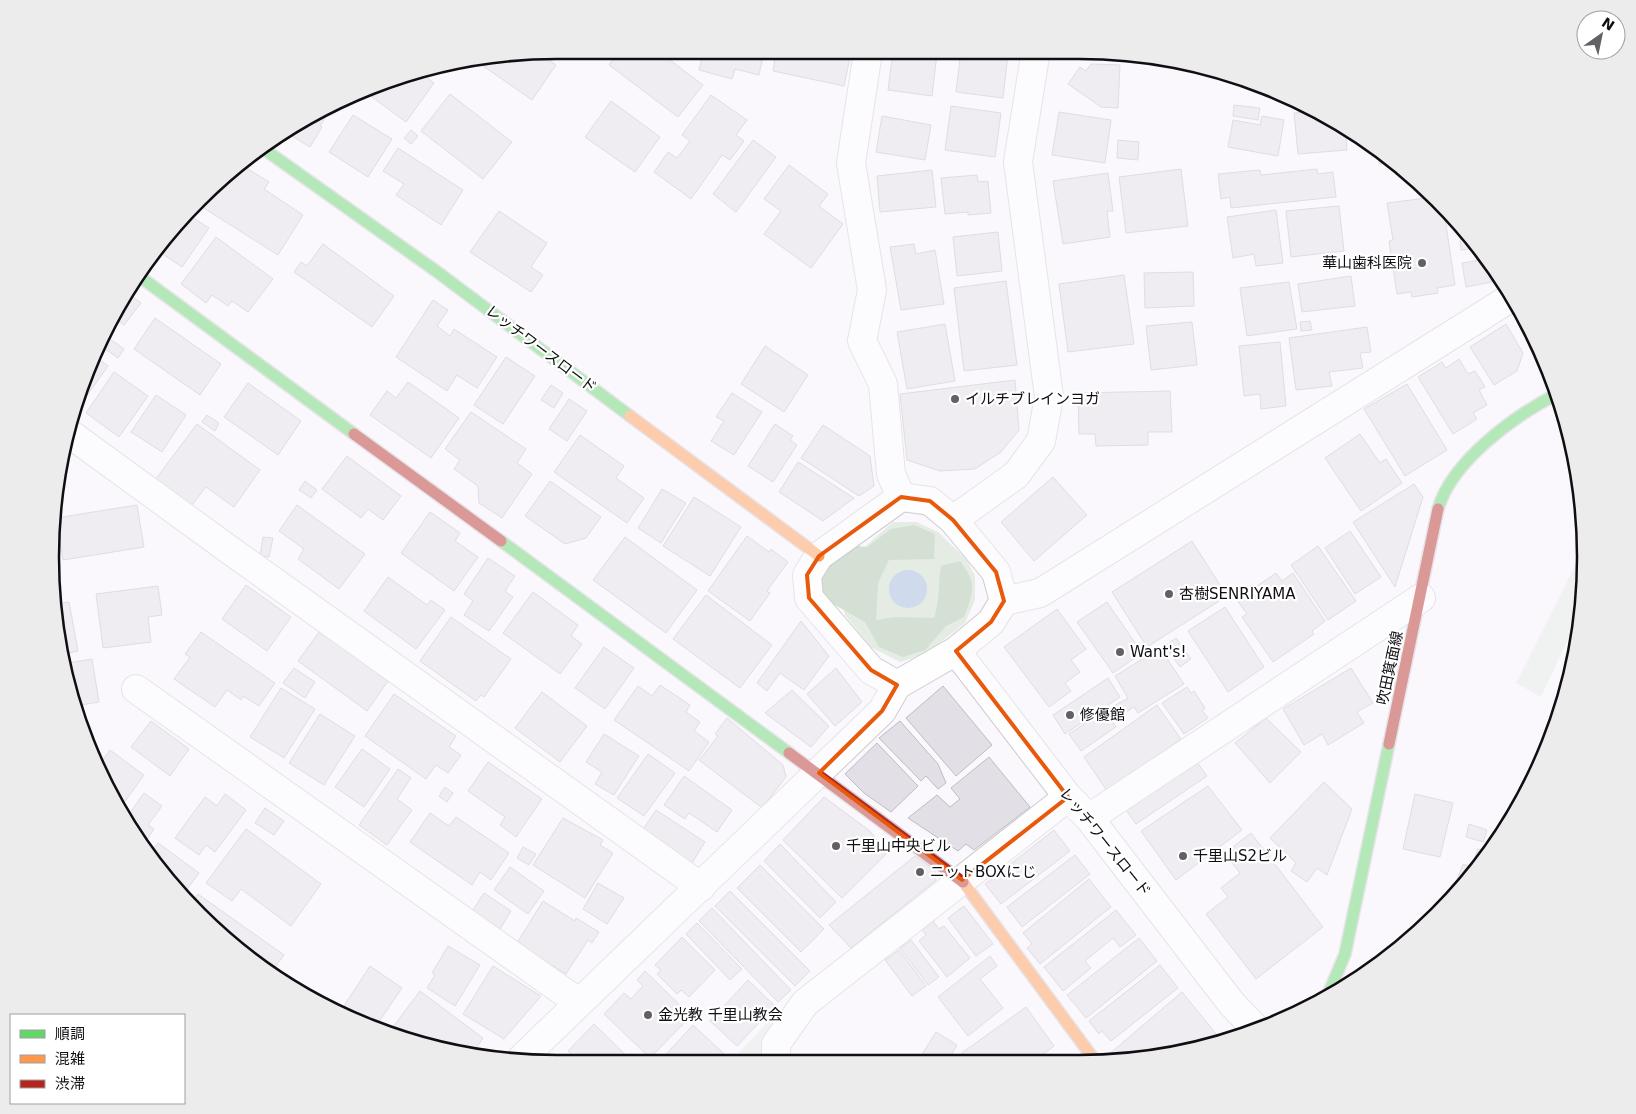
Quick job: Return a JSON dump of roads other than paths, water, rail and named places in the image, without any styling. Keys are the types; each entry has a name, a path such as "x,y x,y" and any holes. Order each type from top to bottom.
{"street":[{"path":"867,59 851,163 872,290 862,341 883,384 891,474 901,496"},
{"path":"953,520 1016,475 1041,441 1045,424 1049,397 1018,162 1035,59"},
{"name":"レッチワースロード","path":"268,152 436,271 819,556"},
{"path":"144,279 962,880 1091,1055"},
{"path":"526,1054 578,1002 819,774 882,711 897,685 956,651 991,622 1004,601 1040,592 1506,301"},
{"name":"吹田箕面線","path":"1331,986 1345,954 1439,506 1453,476 1542,400 1551,396"},
{"path":"74,437 701,887"},
{"path":"897,685 871,670 809,598 808,575 819,556 901,496 930,501 953,520 996,572 1004,601"},
{"path":"1089,818 1421,598"},
{"name":"レッチワースロード","path":"956,651 1068,797 1089,818 1232,1004 1251,1024"},
{"path":"136,689 578,1002"},
{"path":"776,1055 776,1044 805,1003 1068,797"}],"water":[{"path":"908,570 922,575 927,589 922,603 908,608 894,603 889,589 894,575"}],"place":[{"name":"華山歯科医院","path":"1422,263"},
{"name":"イルチブレインヨガ","path":"955,399"},
{"name":"杏樹SENRIYAMA","path":"1169,594"},
{"name":"Want's!","path":"1120,652"},
{"name":"修優館","path":"1070,715"},
{"name":"千里山中央ビル","path":"836,846"},
{"name":"千里山S2ビル","path":"1183,856"},
{"name":"ニットBOXにじ","path":"920,872"},
{"name":"金光教 千里山教会","path":"648,1015"}]}
